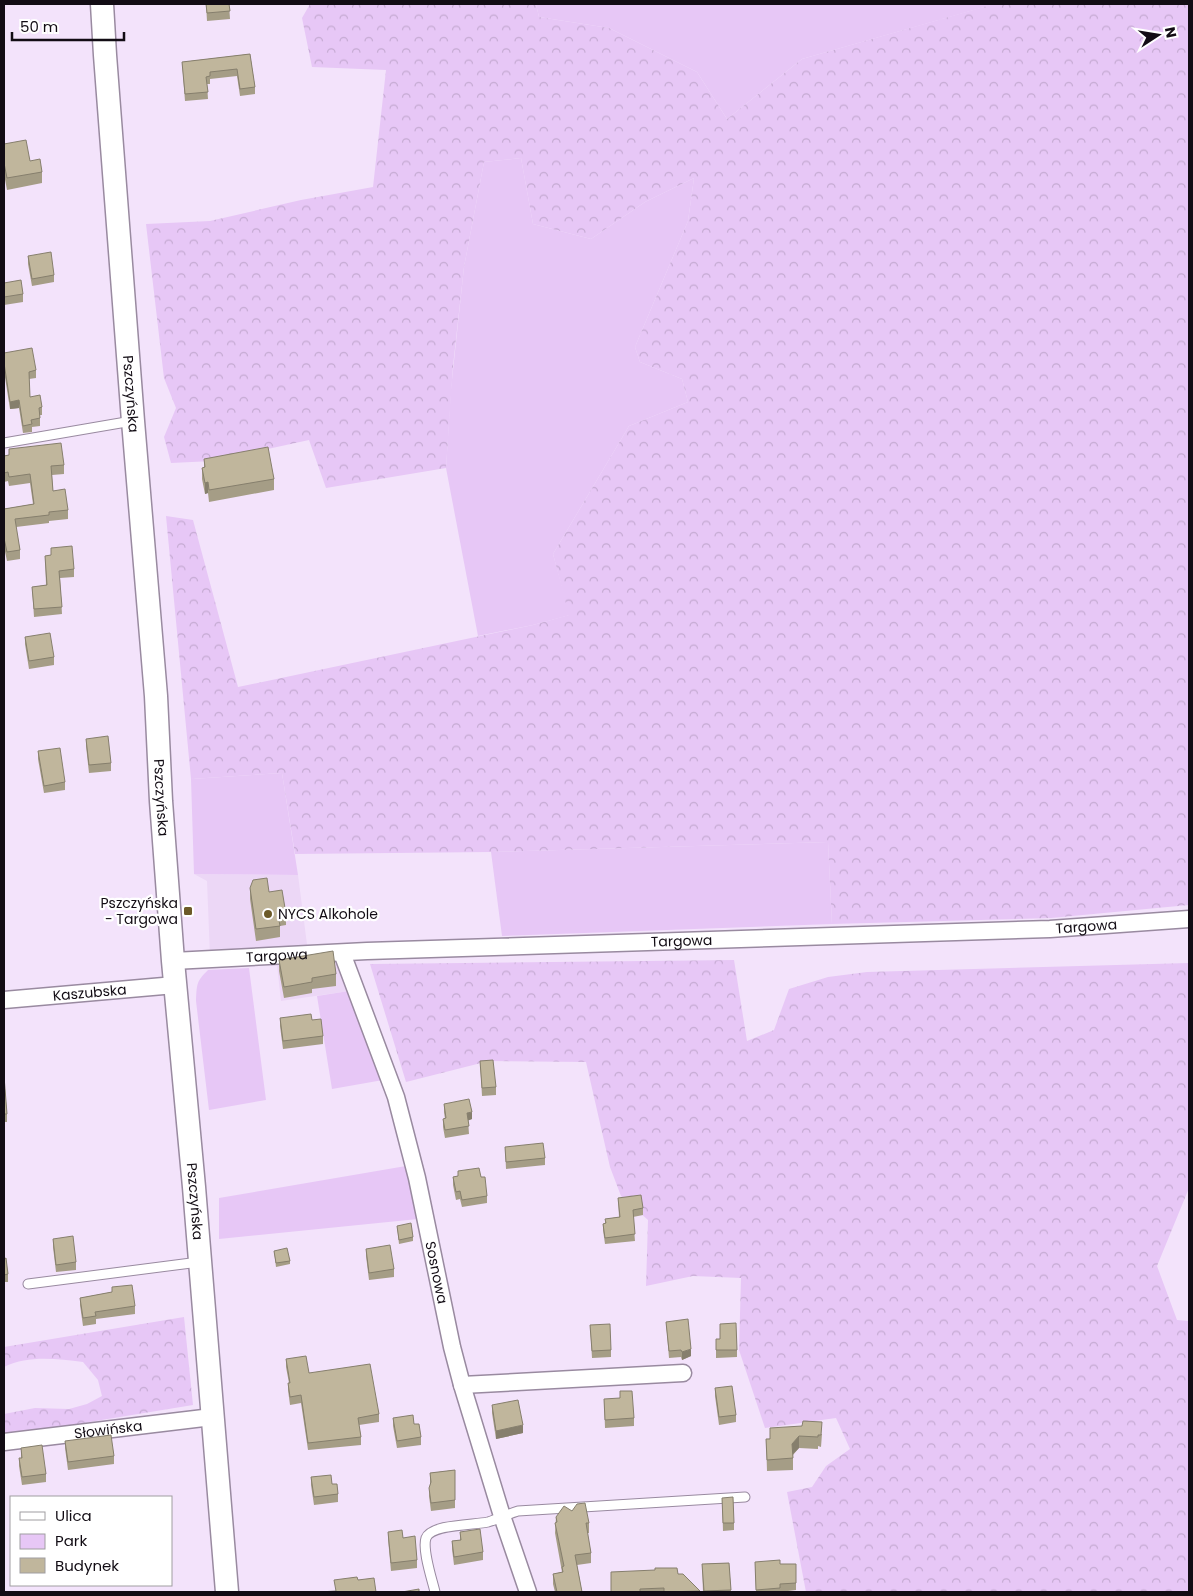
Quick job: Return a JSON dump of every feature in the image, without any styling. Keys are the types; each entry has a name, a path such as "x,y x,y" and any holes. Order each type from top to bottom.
{"main road":[{"name":"Pszczyńska","path":"102,4 133,421 156,696 161,801 173,960 194,1187 227,1592"}],"street":[{"name":"Targowa","path":"173,960 377,951 1050,929 1189,919"},
{"name":"Sosnowa","path":"342,953 396,1098 417,1178 450,1338 462,1385 502,1516 528,1592"},
{"name":"Kaszubska","path":"4,1000 175,985"},
{"path":"462,1385 683,1373"},
{"name":"Słowińska","path":"4,1442 212,1416"}],"lane":[{"path":"4,443 133,421"},
{"path":"28,1284 199,1262"},
{"path":"435,1592 424,1546 426,1537 430,1532 439,1529 489,1522 518,1511 745,1497"}],"shaded area":[{"path":"194,874 298,875 308,952 210,956 207,881"},
{"path":"334,961 349,991 281,1001 277,965"}],"green space":[{"path":"310,4 536,4 539,17 609,28 697,72 727,119 802,59 994,4 1189,4 1189,905 1051,918 832,924 828,842 491,852 295,854 282,773 191,779 166,516 193,520 238,687 533,625 569,615 553,554 629,426 688,402 682,379 640,362 635,347 688,221 694,178 645,202 591,239 533,224 521,158 484,162 464,267 453,366 446,468 326,488 309,440 213,461 171,463 164,437 176,408 164,378 146,224 210,221 301,200 373,187 386,70 312,67 302,18"},
{"path":"536,4 995,4 802,59 727,119 697,72 609,28 539,17"},
{"path":"521,158 533,224 591,239 645,202 694,178 688,221 635,347 640,362 682,379 688,402 629,426 553,554 570,615 533,625 478,636 446,468 451,389 464,267 484,162"},
{"path":"282,773 298,875 194,874 191,779"},
{"path":"828,842 832,924 502,936 491,852"},
{"path":"734,960 747,1041 774,1030 789,989 828,977 867,972 1189,963 1189,1188 1157,1266 1177,1320 1189,1321 1189,1592 806,1592 787,1492 812,1487 826,1466 850,1449 836,1418 765,1428 739,1350 741,1278 693,1276 646,1286 648,1220 621,1196 610,1167 586,1062 489,1061 406,1082 370,964"},
{"path":"249,968 266,1100 209,1110 196,1001 198,984 208,970"},
{"path":"349,991 383,1080 332,1089 317,996"},
{"path":"406,1166 418,1219 219,1239 219,1198"},
{"path":"184,1317 193,1405 4,1436 4,1414 35,1408 69,1409 87,1404 102,1396 98,1380 83,1362 33,1359 4,1367 4,1347"}],"building":[{"path":"206,4 229,4 230,11 207,13"},
{"path":"250,54 255,87 240,89 237,69 210,72 210,76 206,77 208,92 185,94 182,62"},
{"path":"26,140 30,161 40,159 42,172 7,178 4,163 4,144"},
{"path":"51,252 54,275 32,279 28,256"},
{"path":"21,280 23,294 4,297 4,283"},
{"path":"32,348 36,370 29,372 30,397 40,395 42,407 39,408 40,418 31,420 32,424 23,426 19,400 10,402 4,353"},
{"path":"61,443 64,465 51,466 53,491 65,489 68,510 49,512 49,515 15,519 20,550 7,552 4,538 4,509 34,504 30,474 9,477 8,472 4,473 4,456 9,455 9,449"},
{"path":"268,447 274,479 209,490 208,482 205,483 202,468 205,467 204,459"},
{"path":"72,546 74,569 59,571 62,607 34,609 32,587 47,585 45,556 51,555 51,548"},
{"path":"50,633 54,657 29,661 25,637"},
{"path":"108,736 111,763 89,765 86,739"},
{"path":"60,748 65,782 44,786 38,751"},
{"name":"NYCS Alkohole","path":"267,878 269,892 282,890 286,914 278,915 280,926 256,929 250,888 253,880"},
{"path":"333,951 336,974 312,978 312,982 284,987 279,960"},
{"path":"311,1014 312,1020 321,1019 323,1036 283,1041 280,1018"},
{"path":"493,1060 496,1087 482,1088 480,1061"},
{"path":"4,1076 7,1114 4,1114"},
{"path":"469,1099 472,1112 467,1113 469,1126 445,1130 443,1119 446,1118 444,1104"},
{"path":"543,1143 545,1158 506,1162 505,1147"},
{"path":"479,1168 481,1177 485,1177 487,1196 462,1200 460,1191 456,1192 453,1177 458,1176 458,1171"},
{"path":"641,1195 643,1208 633,1210 635,1234 605,1238 603,1224 606,1223 605,1219 620,1217 618,1198"},
{"path":"411,1223 413,1237 399,1240 397,1226"},
{"path":"73,1236 76,1262 56,1265 53,1239"},
{"path":"390,1245 394,1269 369,1273 366,1249"},
{"path":"287,1248 290,1261 276,1263 274,1251"},
{"path":"6,1258 8,1274 4,1275 4,1259"},
{"path":"132,1285 135,1306 95,1312 96,1316 83,1318 80,1298 112,1292 112,1287"},
{"path":"688,1319 691,1349 682,1352 681,1350 669,1351 666,1322"},
{"path":"736,1323 737,1350 716,1350 716,1339 720,1339 720,1324"},
{"path":"610,1324 611,1350 592,1351 590,1325"},
{"path":"306,1356 309,1373 370,1364 379,1414 358,1418 361,1437 308,1443 301,1395 290,1397 286,1359"},
{"path":"732,1386 736,1415 719,1417 715,1388"},
{"path":"620,1391 632,1391 634,1418 605,1420 604,1399 620,1398"},
{"path":"518,1400 523,1425 496,1431 492,1405"},
{"path":"413,1415 414,1424 419,1424 421,1437 397,1441 393,1418"},
{"path":"803,1421 822,1422 821,1435 818,1435 818,1437 799,1436 792,1444 793,1458 767,1460 766,1439 770,1439 770,1428 802,1426"},
{"path":"111,1435 114,1456 68,1462 65,1441"},
{"path":"42,1445 46,1474 22,1477 19,1458 22,1458 21,1448"},
{"path":"455,1470 455,1500 431,1503 430,1473"},
{"path":"331,1475 332,1484 337,1484 338,1494 314,1497 311,1477"},
{"path":"733,1497 734,1523 723,1523 722,1498"},
{"path":"585,1503 589,1523 586,1523 591,1553 575,1555 582,1592 557,1592 553,1574 563,1572 562,1567 564,1566 555,1523 557,1522 556,1517 564,1506 572,1511 577,1504"},
{"path":"480,1529 483,1552 454,1557 452,1541 461,1540 460,1532"},
{"path":"402,1530 403,1538 415,1536 417,1560 391,1563 388,1532"},
{"path":"780,1560 780,1564 796,1564 796,1583 780,1584 780,1588 756,1590 755,1562"},
{"path":"729,1563 731,1590 704,1591 702,1564"},
{"path":"655,1568 677,1568 678,1574 683,1574 700,1591 664,1592 664,1588 640,1589 640,1592 611,1592 611,1572 655,1570"},
{"path":"357,1577 358,1580 374,1578 376,1592 319,1592 336,1591 334,1580"},
{"path":"419,1589 419,1592 402,1592"}],"place":[{"name":"Pszczyńska - Targowa","path":"188,911"},
{"name":"NYCS Alkohole","path":"268,914"}]}
